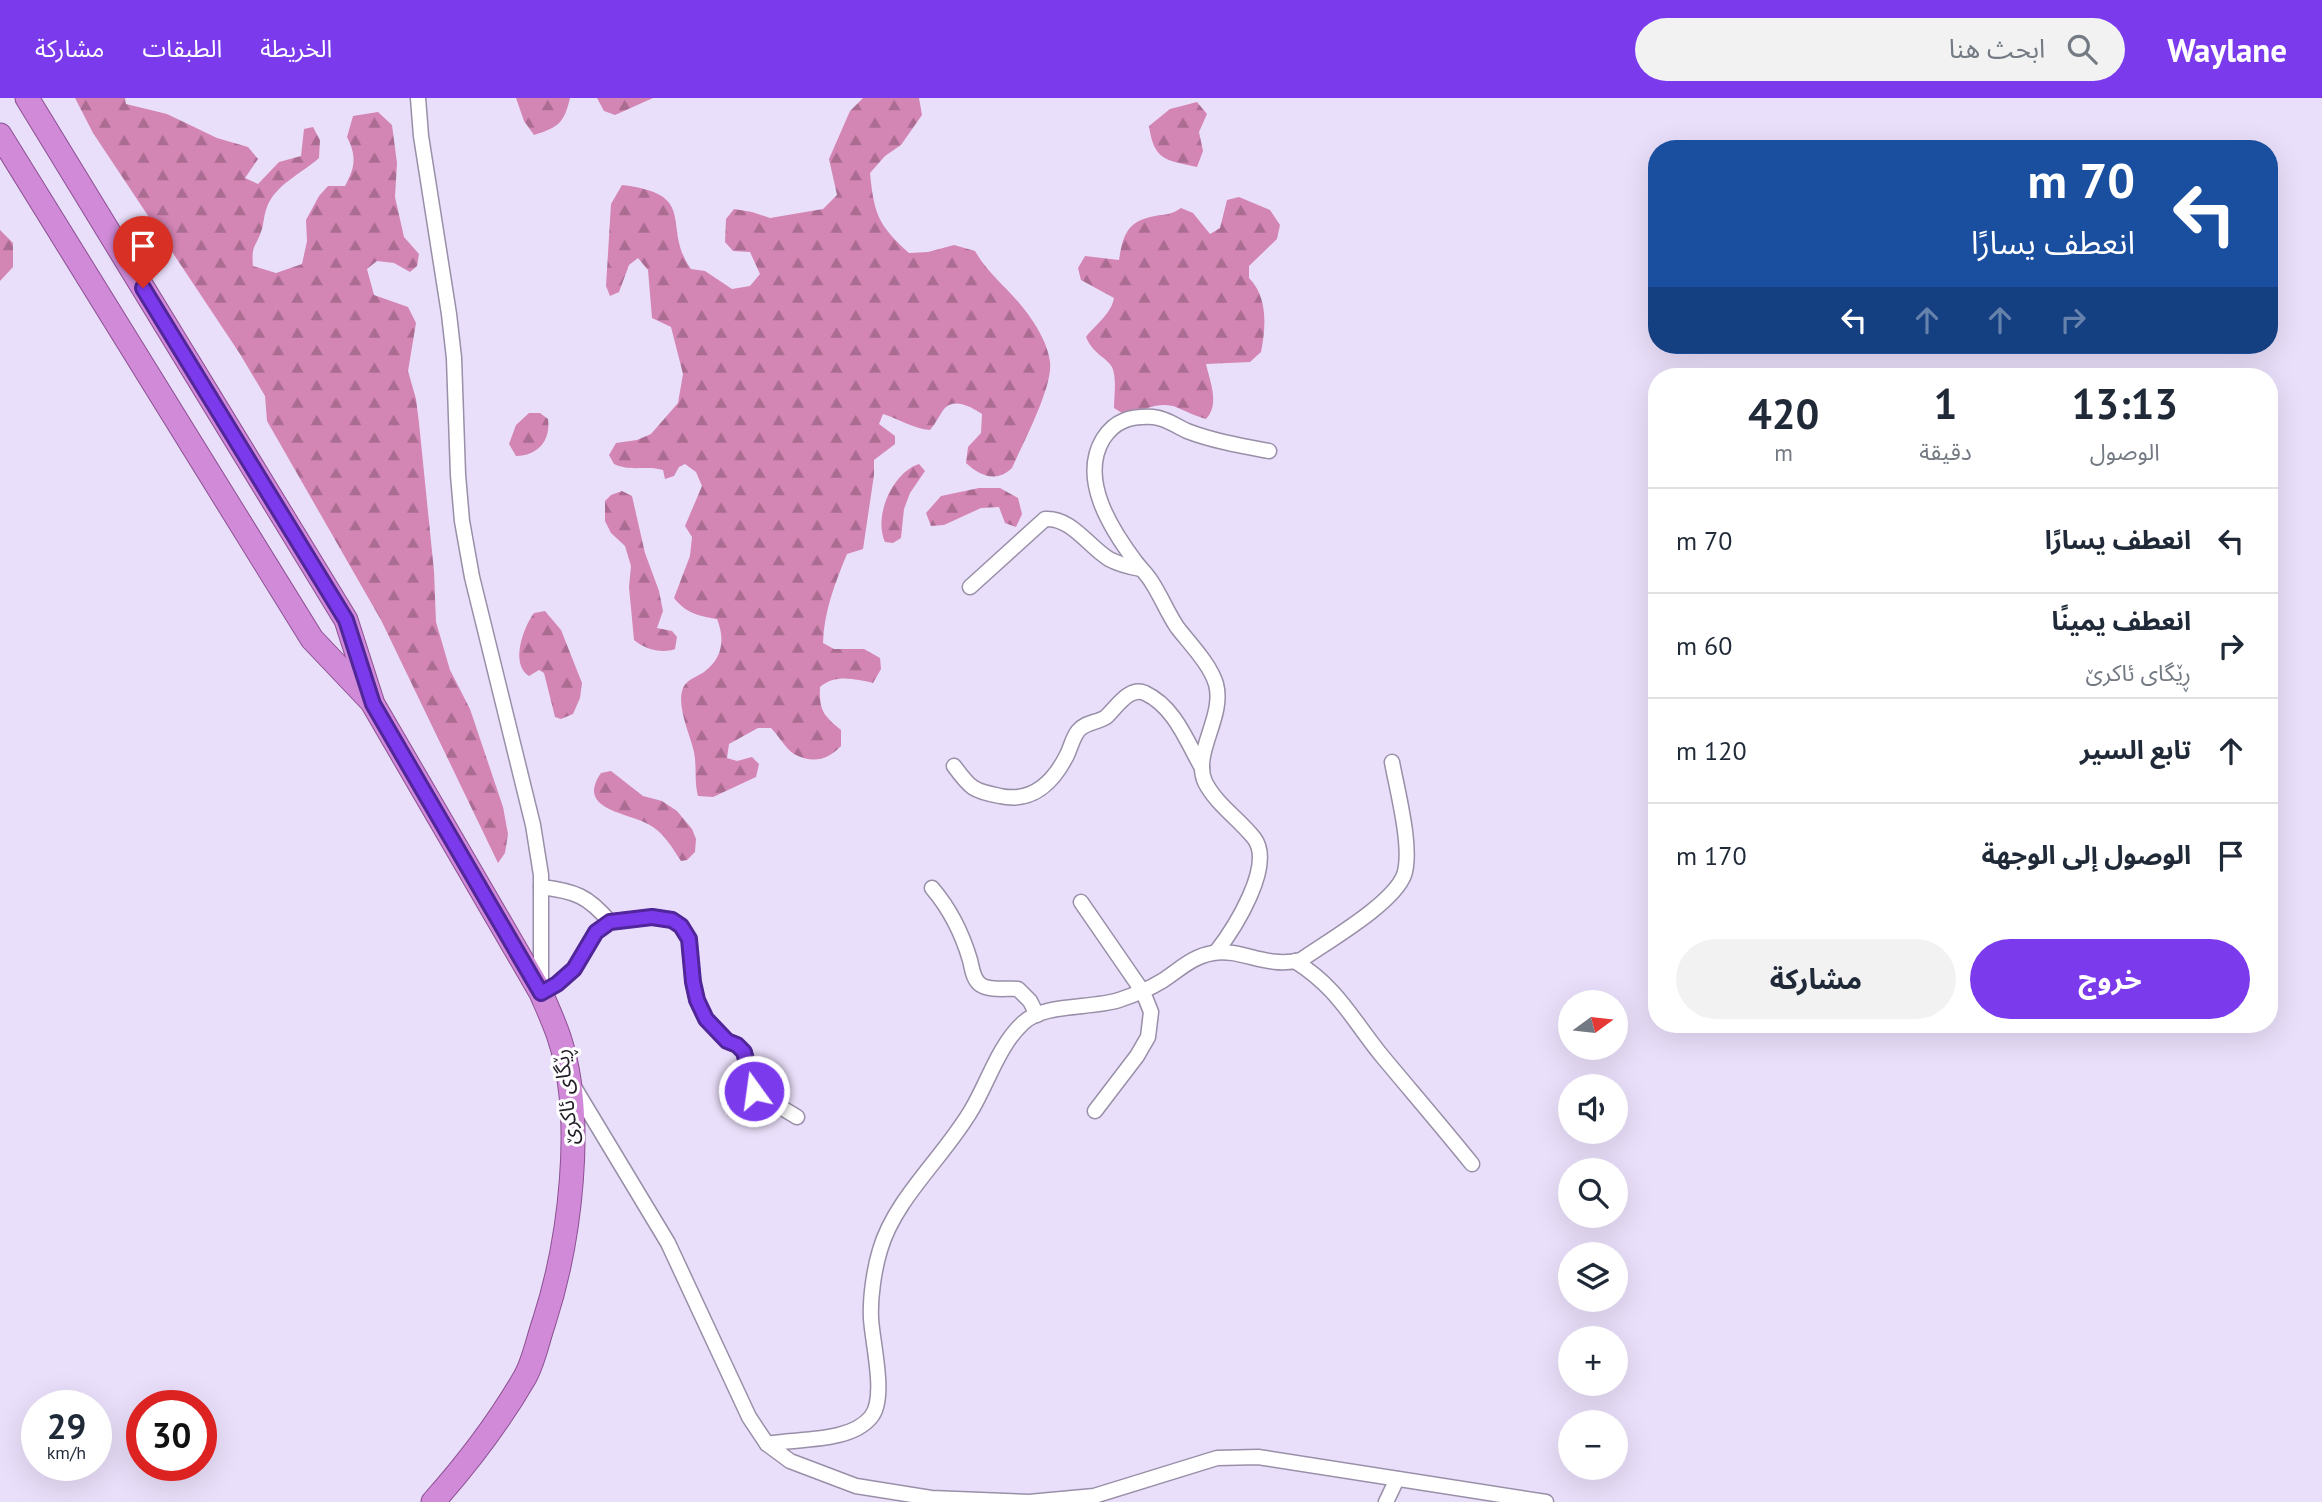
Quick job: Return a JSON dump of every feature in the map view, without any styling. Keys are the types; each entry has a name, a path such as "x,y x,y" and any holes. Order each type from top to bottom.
{"highway":[{"path":"27,98 346,620 373,704"},
{"path":"0,135 312,639 373,704"},
{"name":"ڕێگای ئاکرێ","path":"373,704 541,993 560,1039 574,1131 568,1210 556,1285 526,1375 464,1467 433,1502"}],"street":[{"path":"418,98 421,136 454,358 461,521 472,577 533,825 541,887 541,993 557,984 574,969 596,932 610,922 652,917 672,920 681,926 689,939 693,982 697,1000 706,1019 727,1041 744,1052 754,1091 797,1116"},
{"path":"1216,952 1244,908 1261,863 1260,852 1256,841 1213,794 1205,780 1201,764 1214,724 1216,684 1172,620 1152,581 1116,532 1102,506 1096,486 1096,463 1101,443 1112,426 1128,419 1157,417 1187,431 1269,451"},
{"path":"970,587 1045,519 1055,518 1068,525 1108,558 1124,566 1141,569"},
{"path":"954,766 969,786 981,792 1015,799 1026,797 1040,790 1049,781 1083,726 1104,718 1127,697 1137,692 1144,693 1173,716 1203,770"},
{"path":"766,1444 849,1434 864,1425 874,1414 878,1383 871,1318 880,1249 891,1224 972,1110 1008,1041 1023,1023 1037,1014 1117,1001 1143,992 1192,960 1216,952 1275,963 1301,960 1382,903 1396,889 1404,874 1406,859 1404,828 1392,762"},
{"path":"541,887 582,896 594,904 610,922"},
{"path":"932,888 947,906 962,934 981,986 1018,989 1030,1001 1037,1014"},
{"path":"1081,902 1143,992 1151,1012 1148,1037 1137,1056 1095,1111"},
{"path":"1295,961 1315,974 1343,1002 1380,1053 1472,1164"},
{"path":"568,1078 668,1243 749,1417 766,1444 790,1461 856,1486 931,1498 1029,1502 1094,1496 1217,1458 1258,1457 1546,1502"},
{"path":"1386,1502 1396,1479"}],"green space":[{"path":"75,98 125,98 126,104 167,114 217,138 248,147 258,159 245,178 258,184 279,162 301,156 304,129 313,127 320,140 319,158 276,192 266,210 253,250 253,266 276,273 302,264 307,241 306,220 319,196 328,186 345,186 348,180 353,168 353,156 347,137 353,116 378,112 392,125 397,163 395,197 404,237 419,254 417,266 410,272 394,263 377,261 367,269 374,295 408,307 416,323 408,371 419,423 434,571 436,622 450,670 470,709 503,807 508,834 505,853 498,863 381,620 267,421 265,396 93,133"},
{"path":"516,98 570,98 563,119 534,135 524,121"},
{"path":"597,98 653,98 615,115 604,111"},
{"path":"863,98 919,98 922,115 901,145 885,156 870,173 873,199 884,226 909,253 928,252 954,245 975,251 1025,310 1039,331 1050,362 1047,386 1012,468 995,476 983,474 966,463 968,447 981,433 982,414 973,409 958,403 948,405 930,430 883,414 879,424 895,436 895,444 874,460 863,549 847,554 828,608 823,643 834,649 864,649 880,658 881,669 873,683 839,679 820,687 823,712 841,730 841,746 831,755 814,760 801,757 791,752 771,728 758,728 729,744 727,758 737,761 752,757 759,764 756,777 713,797 698,796 694,752 682,711 681,695 687,682 704,672 715,661 721,648 721,634 717,619 693,613 674,598 690,556 692,537 685,526 702,486 696,472 685,464 679,467 674,476 665,479 663,470 620,466 614,464 609,455 616,443 637,440 651,434 678,403 683,374 671,327 652,318 648,270 638,258 629,265 619,292 610,296 606,286 611,204 622,185 646,189 661,196 670,204 683,254 691,269 705,271 732,289 750,286 760,274 750,252 733,251 725,242 726,219 734,209 770,218 823,209 837,195 829,159 850,111"},
{"path":"1197,102 1207,114 1199,132 1203,151 1197,167 1177,163 1158,153 1149,126 1170,109"},
{"path":"1239,197 1270,210 1280,225 1277,239 1249,266 1249,278 1260,294 1264,313 1261,352 1250,362 1206,364 1213,400 1206,419 1165,405 1127,416 1114,408 1115,382 1112,367 1086,337 1106,314 1114,298 1081,280 1078,268 1085,256 1119,260 1122,243 1132,226 1146,218 1181,208 1193,213 1210,234 1220,228 1227,200"},
{"path":"0,230 13,243 13,267 0,281"},
{"path":"529,413 540,413 548,419 547,434 536,450 516,456 509,444 516,425"},
{"path":"919,464 925,471 910,493 904,509 901,538 893,543 885,542 882,520 888,496 901,476"},
{"path":"979,488 1000,488 1018,498 1022,514 1016,527 1005,523 999,507 981,508 944,525 931,526 926,513 941,496"},
{"path":"622,491 632,496 645,553 659,591 663,611 657,628 672,631 677,637 675,649 653,650 634,640 629,587 631,566 625,546 611,533 605,521 605,501 611,495"},
{"path":"545,611 561,630 582,683 580,698 573,714 561,719 555,717 544,673 539,670 529,676 520,663 520,646 526,627 534,613"},
{"path":"611,771 643,796 662,801 677,811 692,829 696,839 695,852 687,860 681,861 665,838 653,827 600,803 595,796 595,786 601,773"}],"route":[{"path":"143,288 346,620 373,704 541,993 557,984 574,969 596,932 610,922 652,917 672,920 681,926 689,939 693,982 697,1000 706,1019 727,1041 744,1052 754,1091"}]}
